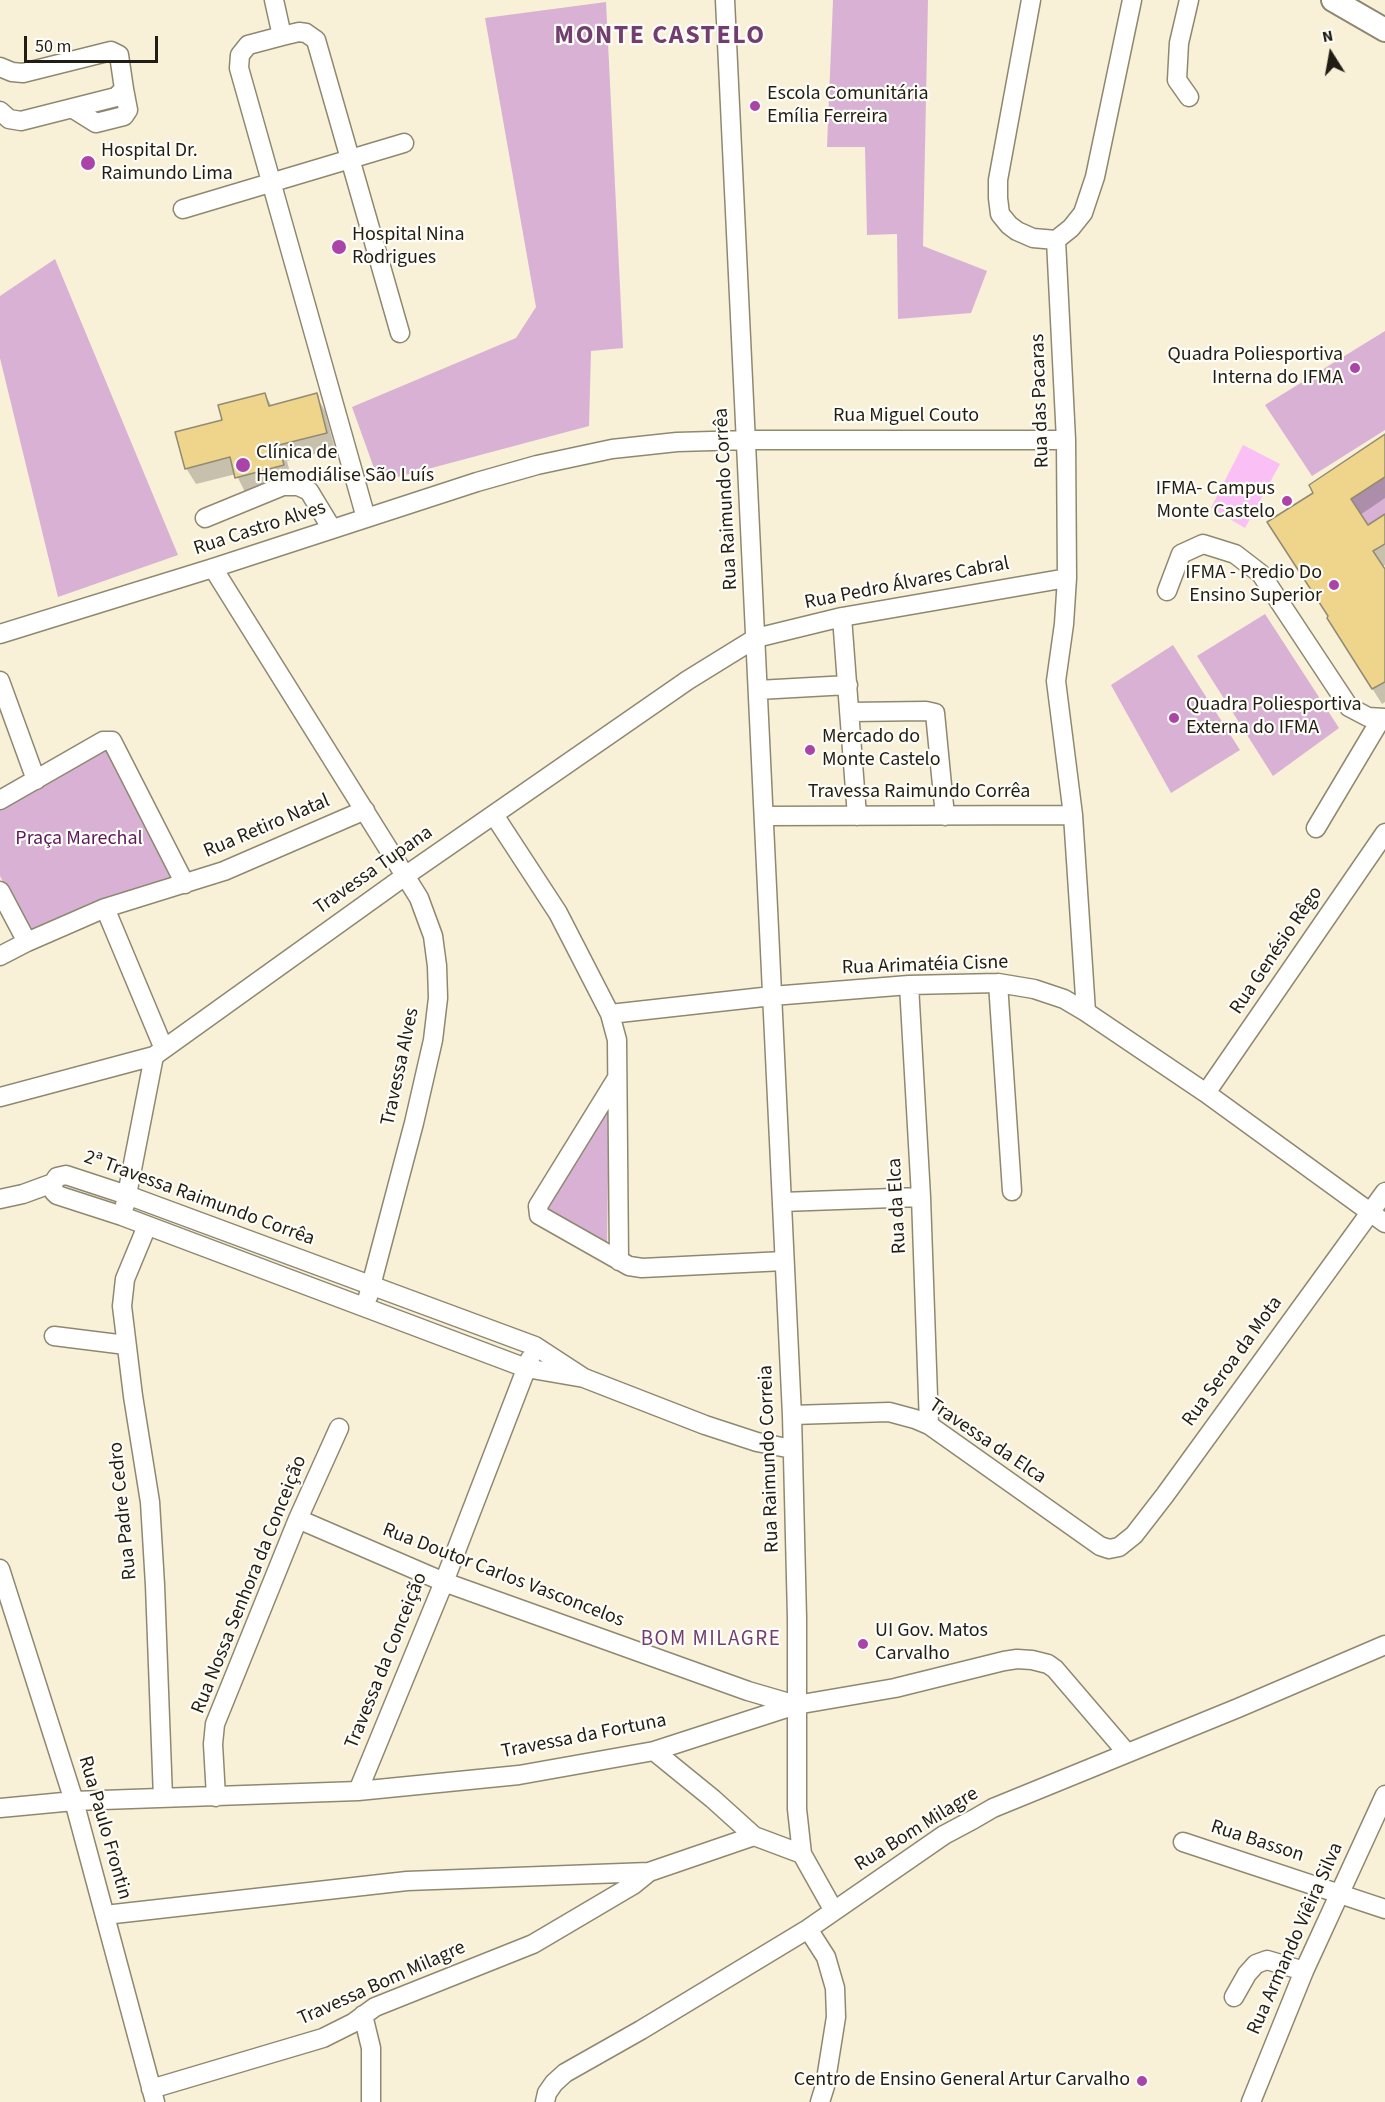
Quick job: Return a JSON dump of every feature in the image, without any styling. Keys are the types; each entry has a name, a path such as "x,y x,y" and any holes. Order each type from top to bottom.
{"main road":[{"path":"1333,0 1385,30"}],"street":[{"path":"274,0 282,36"},
{"name":"Rua Raimundo Corrêa","path":"725,0 772,996"},
{"path":"1031,0 998,180 998,198 1000,214 1017,231 1033,238 1056,240 1071,228 1083,213 1095,177 1132,0"},
{"path":"1189,0 1179,44 1178,80 1189,97"},
{"path":"366,518 238,61 248,45 299,32 306,33 316,40 400,333"},
{"path":"0,67 12,72 23,73 111,51 118,56 128,110 124,116 96,123 72,108 21,121 9,119 0,111"},
{"path":"183,209 404,142"},
{"name":"Rua das Pacaras","path":"1056,240 1066,440 1067,578 1064,624 1056,681 1074,815 1086,1012"},
{"name":"Rua Miguel Couto","path":"747,440 1066,440"},
{"name":"Rua Castro Alves","path":"0,634 527,468 612,449 677,442 747,440"},
{"path":"206,518 283,486 298,486 309,491 332,529"},
{"path":"1167,591 1181,554 1203,544 1235,554 1261,574 1349,707 1368,717 1383,719 1316,828"},
{"name":"Travessa Alves","path":"213,568 419,898 433,936 438,998 433,1040 414,1123 365,1307"},
{"name":"Rua Pedro Álvares Cabral","path":"756,638 842,617 1067,578"},
{"path":"842,617 857,816"},
{"name":"Travessa Tupana","path":"0,1097 159,1053 494,814 688,680 756,638"},
{"path":"0,681 36,780"},
{"path":"758,690 848,685"},
{"path":"850,712 926,711 934,713 945,816"},
{"path":"0,800 103,741 112,741 185,884"},
{"name":"Rua Retiro Natal","path":"0,956 105,908 249,862 364,810"},
{"path":"494,814 558,914 610,1014 617,1040 619,1261"},
{"name":"Travessa Raimundo Corrêa","path":"764,816 1074,815"},
{"name":"Rua Genésio Rêgo","path":"1206,1093 1385,834"},
{"path":"0,891 27,942"},
{"path":"105,908 159,1053 122,1216"},
{"name":"Rua Arimatéia Cisne","path":"610,1014 772,996 909,985 998,992 1034,989 1064,999 1086,1012 1206,1093 1378,1217"},
{"name":"Rua da Elca","path":"909,985 921,1197 929,1425"},
{"path":"998,992 1012,1191"},
{"name":"Rua Raimundo Correia","path":"772,996 792,1415 797,1618 797,1809 802,1854 834,1911"},
{"path":"617,1078 538,1206 539,1215 629,1266 642,1268 784,1261"},
{"name":"2ª Travessa Raimundo Corrêa","path":"0,1198 23,1194 52,1183 57,1177 66,1175 128,1195 535,1346 584,1378"},
{"path":"52,1183 57,1195 122,1216 526,1368 584,1378 705,1425 757,1442 792,1449"},
{"name":"Rua Seroa da Mota","path":"1109,1549 1119,1547 1134,1535 1378,1217 1385,1192"},
{"path":"782,1202 921,1197"},
{"name":"Rua Padre Cedro","path":"147,1226 124,1278 122,1306 150,1502 163,1798"},
{"path":"54,1336 126,1345"},
{"name":"Travessa da Conceição","path":"358,1791 444,1582 535,1346"},
{"name":"Travessa da Elca","path":"792,1415 889,1412 903,1414 929,1425 1100,1546 1109,1549"},
{"name":"Rua Nossa Senhora da Conceição","path":"216,1797 213,1744 215,1724 298,1519 339,1428"},
{"name":"Rua Doutor Carlos Vasconcelos","path":"298,1519 444,1582 748,1691 796,1705"},
{"name":"Rua Paulo Frontin","path":"0,1569 74,1801 153,2095"},
{"name":"Rua Bom Milagre","path":"545,2102 547,2093 565,2073 808,1929 944,1835 993,1808 1385,1645"},
{"name":"Travessa da Fortuna","path":"0,1809 74,1801 358,1791 519,1775 654,1750 796,1705 895,1688 1004,1660 1032,1660 1048,1664 1055,1669 1127,1753"},
{"path":"654,1750 754,1836 802,1854"},
{"name":"Rua Armando Viêira Silva","path":"1251,2102 1304,1971 1385,1796"},
{"name":"Travessa Bom Milagre","path":"105,1915 407,1881 649,1872 754,1836"},
{"name":"Rua Basson","path":"1183,1842 1385,1909"},
{"name":"Travessa Bom Milagre","path":"153,2095 323,2038 353,2023 375,2007 533,1944 649,1872"},
{"path":"808,1929 826,1957 835,1988 836,2017 825,2086 820,2102"},
{"path":"1234,1997 1247,1974 1256,1964 1267,1960 1304,1971"},
{"path":"363,2015 371,2048 371,2102"}],"green space":[{"path":"833,0 928,0 923,246 987,271 971,313 898,319 897,234 867,235 865,147 827,147"},
{"path":"606,2 623,348 591,351 589,426 379,482 352,407 516,338 536,307 485,18"},
{"path":"55,259 178,555 58,597 0,358 0,296"},
{"name":"Quadra Poliesportiva Interna do IFMA","path":"1385,331 1385,430 1312,476 1265,405"},
{"path":"1385,477 1385,514 1368,525 1351,499"},
{"path":"1265,614 1339,728 1273,776 1197,656"},
{"name":"Quadra Poliesportiva Externa do IFMA","path":"1173,645 1240,750 1171,793 1111,685"},
{"name":"Praça Marechal","path":"108,745 177,877 30,935 0,876 0,804"},
{"path":"609,1102 607,1247 540,1210"}],"shaded area":[{"path":"1243,445 1280,464 1245,528 1211,508"}],"building":[{"path":"265,393 269,406 317,393 327,433 279,445 284,465 235,478 230,457 185,469 175,432 222,420 218,405"},
{"path":"1385,434 1385,477 1351,499 1368,525 1385,514 1385,544 1373,551 1385,569 1385,682 1372,689 1267,522 1313,493 1309,485"}],"place":[{"name":"Escola Comunitária Emília Ferreira","path":"755,106"},
{"name":"Hospital Dr. Raimundo Lima","path":"88,163"},
{"name":"Hospital Nina Rodrigues","path":"339,247"},
{"name":"Quadra Poliesportiva Interna do IFMA","path":"1355,368"},
{"name":"Clínica de Hemodiálise São Luís","path":"243,465"},
{"name":"IFMA- Campus Monte Castelo","path":"1287,501"},
{"name":"IFMA - Predio Do Ensino Superior","path":"1334,585"},
{"name":"Quadra Poliesportiva Externa do IFMA","path":"1174,718"},
{"name":"Mercado do Monte Castelo","path":"810,750"},
{"name":"UI Gov. Matos Carvalho","path":"863,1644"},
{"name":"Centro de Ensino General Artur Carvalho","path":"1142,2081"}],"district":[{"name":"MONTE CASTELO","path":"660,37"},
{"name":"BOM MILAGRE","path":"711,1640"}]}
